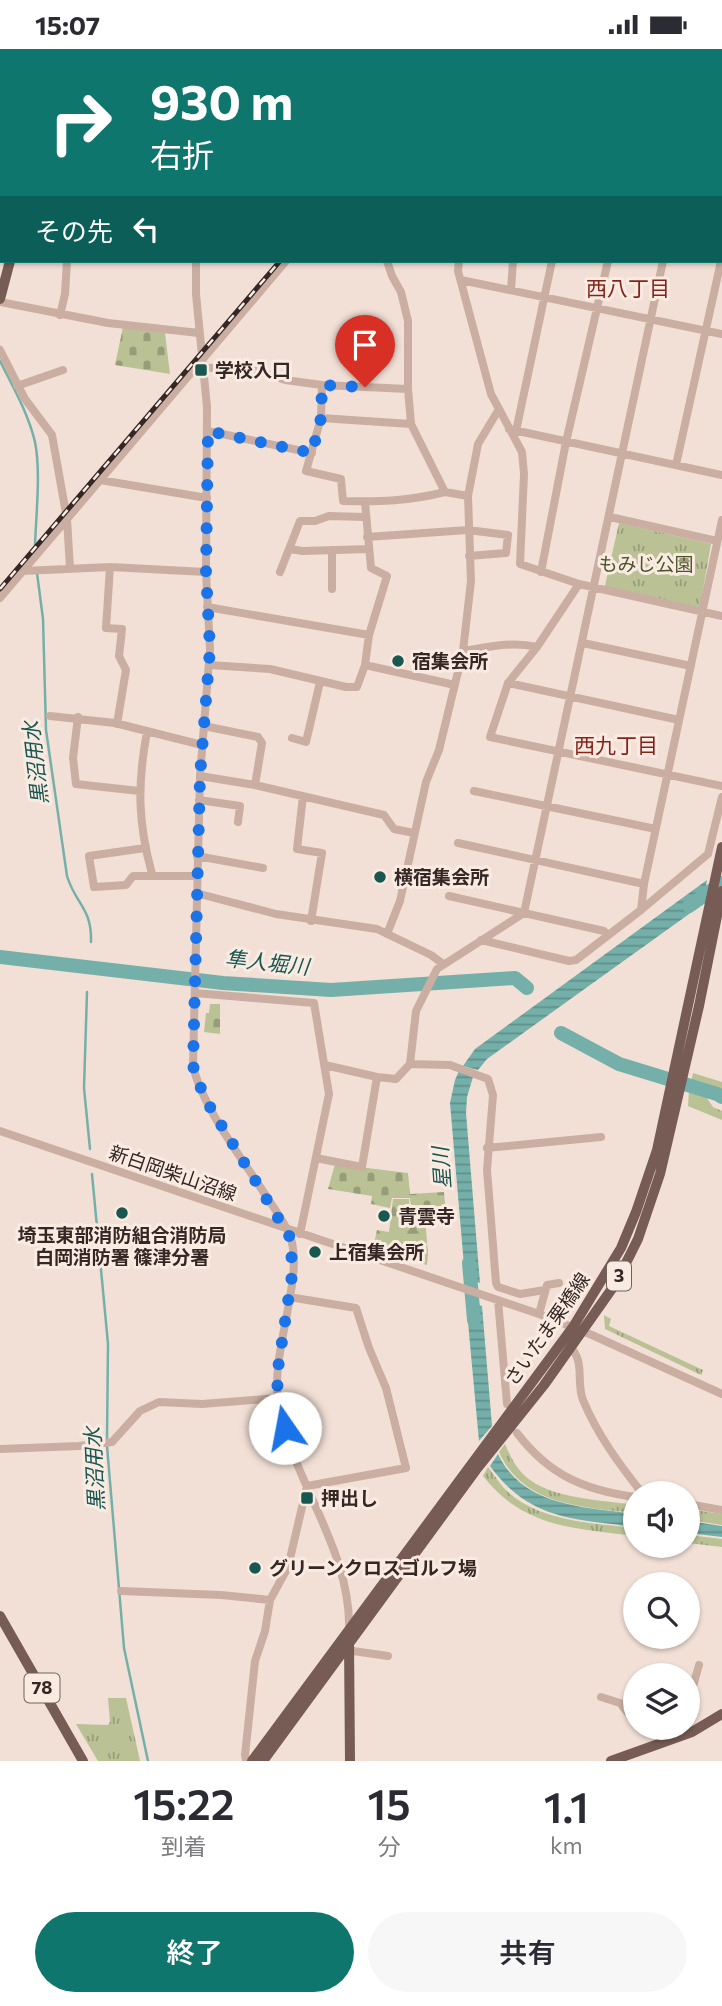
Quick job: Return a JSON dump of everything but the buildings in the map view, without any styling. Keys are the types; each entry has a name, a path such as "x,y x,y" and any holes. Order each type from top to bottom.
{"main road":[{"path":"0,301 10,263"},
{"name":"さいたま栗橋線","path":"678,1075 721,852"},
{"name":"さいたま栗橋線","path":"509,1428 578,1329 636,1212 674,1093 722,891"},
{"name":"さいたま栗橋線","path":"249,1761 475,1465 509,1428 571,1348 578,1329"},
{"name":"さいたま栗橋線","path":"263,1761 348,1648 475,1465"},
{"name":"78","path":"0,1616 83,1761"},
{"path":"349,1631 350,1761"},
{"path":"700,1724 722,1714"},
{"path":"611,1761 668,1740"}],"street":[{"path":"60,315 68,263"},
{"path":"197,263 199,333 208,431 206,607 209,665 200,776 192,1050 197,1082 204,1097 287,1229 292,1243 289,1297 278,1361 278,1398 285,1428 346,1586 349,1631"},
{"path":"0,598 203,363 284,263"},
{"path":"388,263 401,292 408,321 411,424 446,492"},
{"path":"459,263 458,271 491,394 513,430 522,452 520,564 594,588 722,616"},
{"path":"512,290 513,263"},
{"path":"513,430 552,263"},
{"path":"541,572 566,442 608,263"},
{"path":"325,1065 396,1079 410,1064 412,1029 421,999 433,975 443,964 524,913 663,263"},
{"path":"676,465 705,330 718,290 721,263"},
{"path":"461,280 722,334"},
{"path":"0,301 60,315 199,333"},
{"path":"0,350 25,400 52,435 67,519 70,568"},
{"path":"203,363 247,367 285,380 322,385 408,389"},
{"path":"18,386 63,370"},
{"path":"322,385 321,418 306,471 341,479 342,501 411,500 446,492 468,495"},
{"path":"387,934 400,901 426,782 439,750 456,685 471,581 468,495 478,444 499,409"},
{"path":"321,418 411,424"},
{"path":"513,430 722,475"},
{"path":"208,431 312,453"},
{"path":"100,480 207,498"},
{"path":"209,665 270,669 320,682 357,687 365,666 369,635 387,576 371,568 365,502"},
{"path":"280,572 300,521 314,521 329,516 366,517"},
{"path":"610,517 717,541"},
{"path":"641,910 644,884 722,520"},
{"path":"368,537 468,530 508,535 506,553 469,556"},
{"path":"289,549 368,549"},
{"path":"331,550 332,589"},
{"path":"23,571 110,567 206,572"},
{"path":"110,567 107,628 122,629 119,656 126,670 117,724"},
{"path":"579,584 537,647 508,683 490,737 722,786"},
{"path":"206,607 369,635"},
{"path":"583,643 691,666"},
{"path":"463,650 501,644 537,647"},
{"path":"365,666 456,685"},
{"path":"292,738 306,742 320,682"},
{"path":"508,683 679,720"},
{"path":"50,716 78,717 117,724 202,745"},
{"path":"78,717 73,758 76,784 139,791"},
{"path":"204,726 258,737 262,743 255,785"},
{"path":"148,732 139,791 145,848 152,874"},
{"path":"200,776 255,785 384,815 394,829 414,833"},
{"path":"474,791 656,829"},
{"path":"303,796 297,849 322,853 311,921"},
{"path":"481,940 569,961 576,960 708,854 722,797"},
{"path":"199,800 240,806 238,822"},
{"path":"458,843 644,884"},
{"path":"145,848 89,856 94,887 126,885 133,876 152,874 197,877"},
{"path":"197,856 263,868"},
{"path":"196,894 311,921 368,928 431,955 443,964"},
{"path":"449,896 604,931 608,935"},
{"path":"195,990 314,1003 329,1094 300,1234"},
{"path":"410,1064 450,1065 485,1076 490,1082 492,1095 487,1170 498,1287 520,1294 545,1290"},
{"path":"316,1158 362,1167 377,1077"},
{"name":"新白岡柴山沼線","path":"0,1131 495,1299"},
{"path":"487,1148 601,1137"},
{"path":"539,1314 547,1286 559,1283"},
{"path":"289,1297 356,1308 386,1388 406,1468 307,1486"},
{"path":"507,1404 495,1299 578,1329 722,1394"},
{"path":"571,1348 578,1356 582,1398 616,1460 633,1481"},
{"path":"0,1449 79,1446 107,1442 140,1411 159,1402 202,1404 278,1398"},
{"path":"509,1428 528,1448 567,1478 603,1493 623,1496"},
{"path":"249,1761 245,1755 255,1661 265,1631 270,1600 288,1567 307,1486"},
{"path":"700,1506 722,1510"},
{"path":"121,1591 270,1600"},
{"path":"348,1648 388,1655"},
{"path":"601,1697 620,1703 623,1707"}],"green space":[{"path":"123,327 165,333 170,374 115,365"},
{"name":"もみじ公園","path":"619,523 711,544 700,607 604,590"},
{"path":"210,1004 220,1004 220,1034 204,1032"},
{"path":"693,1073 722,1082 722,1093 691,1082"},
{"path":"689,1090 705,1095 713,1107 722,1111 722,1120 688,1106"},
{"path":"335,1164 408,1173 410,1194 444,1192 446,1213 412,1216 410,1198 392,1198 390,1208 371,1204 372,1196 328,1189"},
{"path":"393,1199 409,1199 410,1217 425,1217 427,1265 391,1255 392,1249 374,1244 377,1230 389,1232"},
{"path":"604,1315 611,1319 609,1326 703,1370 701,1375 605,1329"},
{"path":"505,1444 525,1476 548,1490 623,1503 623,1512 557,1501 539,1493 523,1483 510,1470 499,1452"},
{"path":"488,1467 509,1493 537,1510 569,1519 623,1527 623,1535 571,1527 533,1516 515,1506 483,1476"},
{"path":"700,1511 722,1514 722,1525 700,1522"},
{"path":"700,1536 722,1539 722,1547 700,1544"},
{"path":"108,1698 126,1698 140,1761 98,1761 76,1724 108,1725"}],"water":[{"path":"707,880 703,904 487,1059 478,1070 463,1066 475,1049"},
{"path":"459,1071 473,1077 466,1113 480,1283 465,1277 450,1103"},
{"path":"466,1301 482,1306 492,1426 479,1441"},
{"path":"498,1454 509,1472 523,1485 557,1501 623,1512 623,1526 554,1514 537,1507 505,1484 490,1466"},
{"path":"700,1523 722,1526 722,1537 700,1534"}],"waterway":[{"name":"黒沼用水","path":"0,361 24,410 35,442 38,480 35,546"},
{"name":"黒沼用水","path":"37,573 43,619 46,730 67,876 89,921 91,942"},
{"name":"星川","path":"689,906 722,883"},
{"name":"隼人堀川","path":"0,957 223,983 331,990 515,978 527,988"},
{"name":"黒沼用水","path":"87,992 84,1088 90,1149"},
{"name":"隼人堀川","path":"561,1033 619,1064 722,1097"},
{"name":"黒沼用水","path":"92,1174 108,1344 107,1439"},
{"name":"星川","path":"469,1263 474,1320"},
{"name":"黒沼用水","path":"107,1446 124,1648 148,1761"}],"railway":[{"path":"0,589 278,263"}],"place":[{"name":"学校入口","path":"201,370"},
{"name":"宿集会所","path":"398,661"},
{"name":"横宿集会所","path":"380,877"},
{"name":"埼玉東部消防組合消防局 白岡消防署 篠津分署","path":"122,1213"},
{"name":"青雲寺","path":"384,1216"},
{"name":"上宿集会所","path":"315,1252"},
{"name":"押出し","path":"307,1498"},
{"name":"グリーンクロスゴルフ場","path":"255,1568"}],"district":[{"name":"西八丁目","path":"628,289"},
{"name":"西九丁目","path":"616,746"}],"route":[{"path":"285,1428 278,1398 277,1375 292,1275 291,1239 204,1097 193,1066 200,776 210,649 206,607 208,431 312,453 321,418 322,385 365,387"}]}
